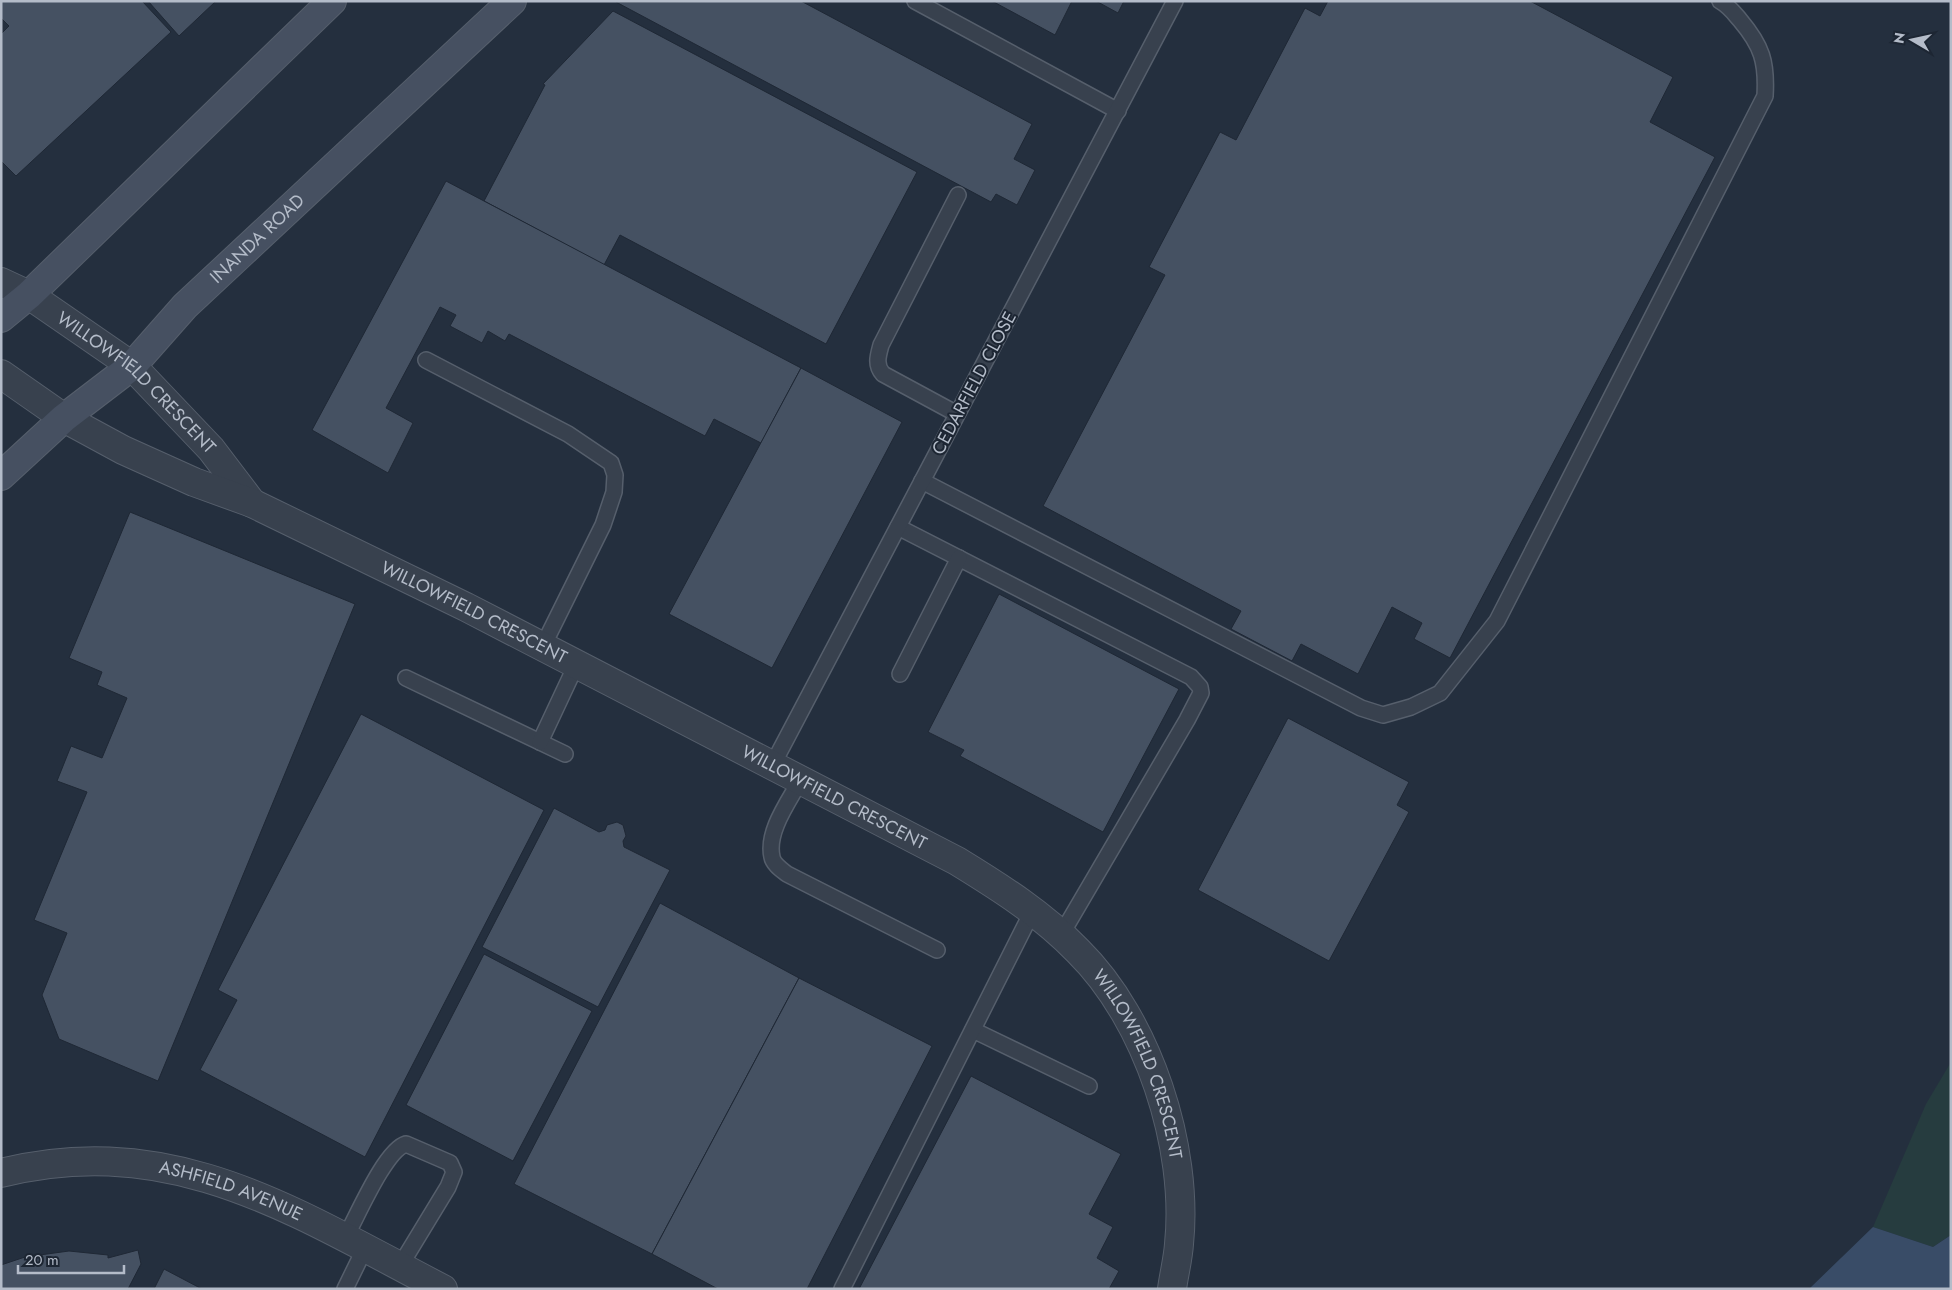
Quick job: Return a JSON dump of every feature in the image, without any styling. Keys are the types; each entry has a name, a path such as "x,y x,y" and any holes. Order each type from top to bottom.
{"main road":[{"path":"1,318 29,296 332,1"},
{"name":"INANDA ROAD","path":"1,476 64,418 132,366 185,306 512,1"}],"street":[{"name":"WILLOWFIELD CRESCENT","path":"1,282 29,296 132,366 211,448 252,503"},
{"name":"WILLOWFIELD CRESCENT","path":"1,374 64,418 123,450 185,478 252,503 577,663 957,861 1011,894 1033,910 1080,952 1126,1014 1147,1056 1162,1095 1176,1160 1179,1202 1179,1243 1172,1289"},
{"name":"ASHFIELD AVENUE","path":"1,1173 36,1164 77,1161 164,1166 218,1181 273,1201 443,1289"}],"lane":[{"path":"915,1 1118,111"},
{"name":"CEDARFIELD CLOSE","path":"772,764 1175,1"},
{"path":"922,481 1362,708 1383,715 1411,707 1440,693 1497,621 1765,96 1766,73 1757,40 1728,5 1720,1"},
{"path":"957,414 883,374 879,370 877,360 881,345 958,195"},
{"path":"426,360 568,434 611,463 615,475 614,492 604,525 543,646"},
{"path":"898,527 1191,677 1200,687 1201,693 1187,720 1061,935"},
{"path":"900,674 960,558"},
{"path":"540,742 577,663"},
{"path":"406,678 566,754"},
{"path":"801,779 776,826 772,840 772,858 777,866 788,874 938,950"},
{"path":"842,1289 1033,910"},
{"path":"973,1030 1089,1086"},
{"path":"345,1289 355,1243 386,1161 398,1146 406,1144 450,1163 454,1172 448,1187 400,1266"}],"green space":[{"path":"1951,1062 1951,1235 1933,1247 1873,1227 1926,1104"}],"water":[{"path":"1873,1227 1933,1247 1951,1235 1951,1289 1809,1289"}],"building":[{"path":"1,1 142,1 171,32 16,176 1,161 1,34 9,26 1,18"},
{"path":"148,1 216,1 179,36"},
{"path":"801,1 1032,124 1014,159 1035,170 1017,205 996,194 991,202 616,2"},
{"path":"992,1 1072,1 1055,35"},
{"path":"1096,1 1124,1 1118,13"},
{"path":"1328,1 1530,1 1673,77 1650,122 1715,157 1450,658 1414,639 1422,623 1392,607 1358,674 1301,644 1292,661 1231,629 1241,611 1043,506 1165,275 1149,267 1220,132 1236,140 1305,8 1320,16"},
{"path":"613,11 917,172 826,344 620,235 604,265 484,201 545,85 543,84"},
{"path":"446,181 801,368 761,443 714,419 705,436 509,334 505,341 488,331 482,343 450,326 456,315 440,307 386,408 413,423 388,473 312,430"},
{"path":"801,368 902,422 772,668 669,614"},
{"path":"130,512 355,604 158,1081 59,1039 42,995 67,933 34,920 87,792 57,781 71,746 102,758 127,698 97,685 102,672 69,658"},
{"path":"999,594 1179,689 1103,832 960,756 964,750 928,732"},
{"path":"361,714 544,810 365,1157 200,1070 237,1000 218,990"},
{"path":"1288,718 1409,782 1397,805 1409,812 1329,961 1198,890"},
{"path":"554,808 599,832 605,830 607,825 617,822 623,825 626,836 623,841 624,847 670,870 598,1007 482,947"},
{"path":"660,903 799,978 652,1254 514,1184"},
{"path":"484,954 592,1011 513,1161 406,1105"},
{"path":"799,978 932,1046 807,1289 718,1289 652,1254"},
{"path":"971,1076 1121,1154 1089,1214 1113,1227 1097,1258 1119,1271 1109,1289 859,1289"},
{"path":"138,1250 141,1264 128,1289 1,1289 1,1265 25,1257 69,1251 108,1255 108,1258"},
{"path":"164,1269 202,1289 154,1289"}]}
